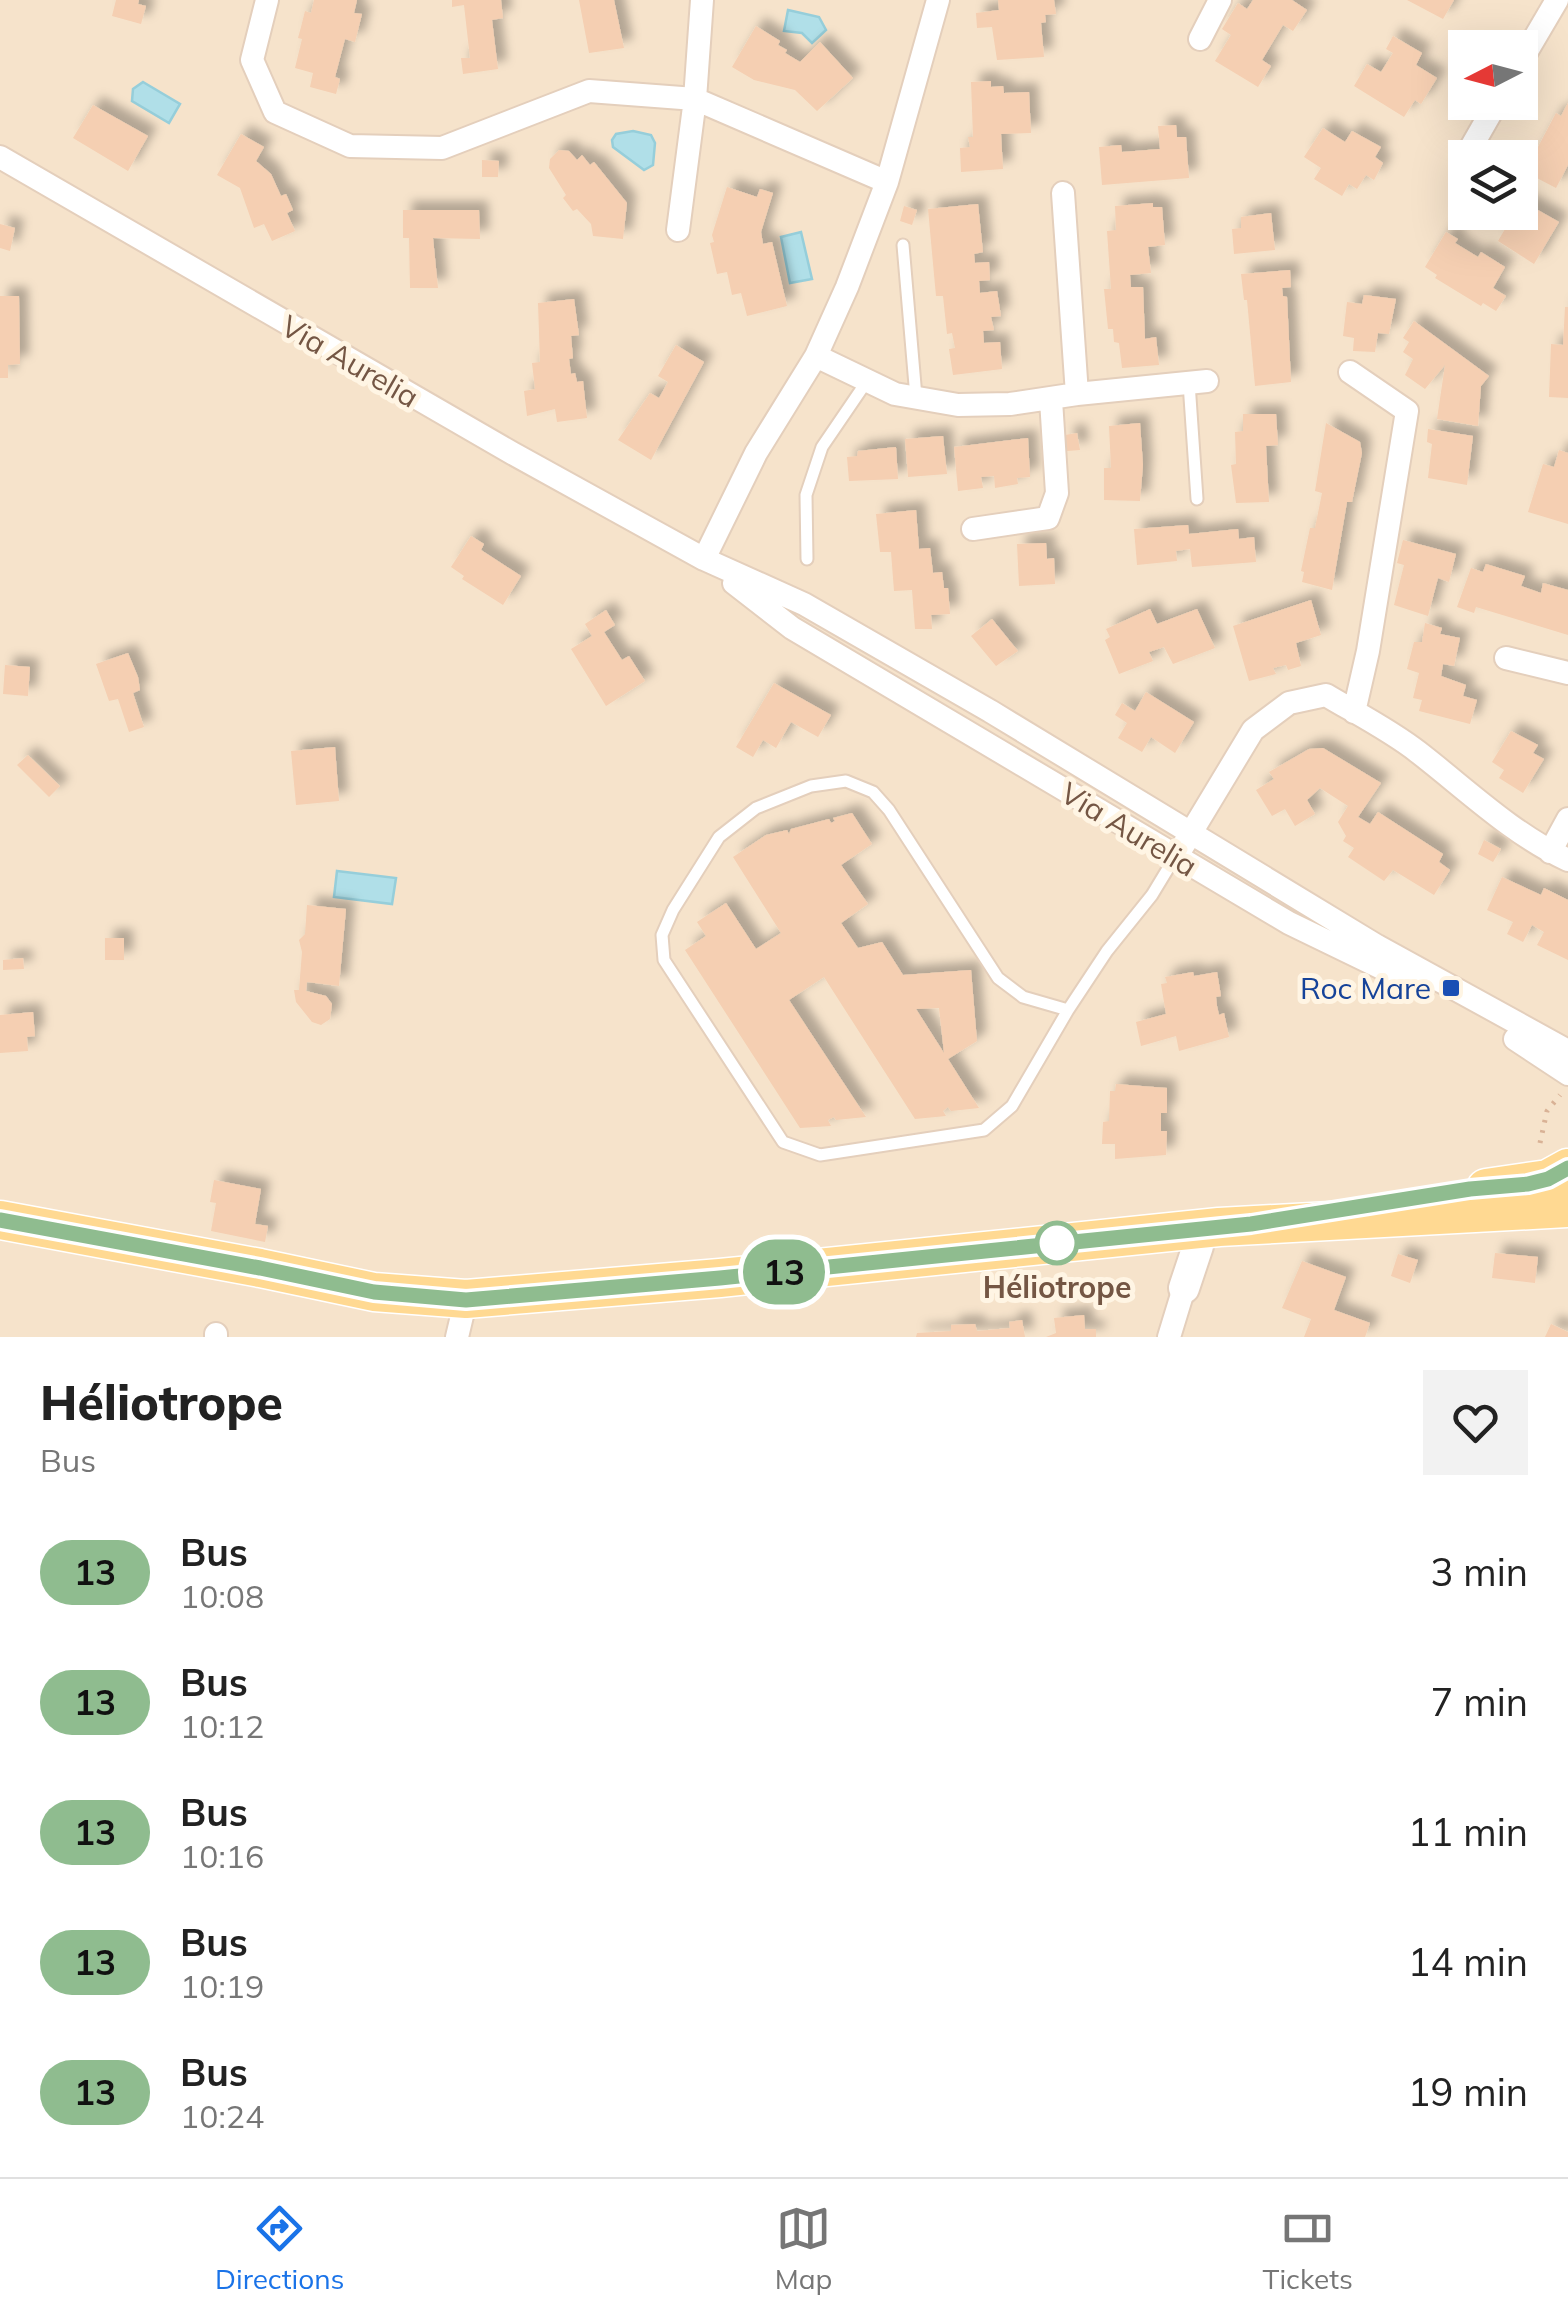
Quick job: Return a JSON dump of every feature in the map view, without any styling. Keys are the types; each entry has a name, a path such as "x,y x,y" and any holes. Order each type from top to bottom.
{"main road":[{"path":"1251,1224 1470,1189 1528,1184 1568,1168"},
{"path":"0,1220 374,1292 466,1300 1251,1224 1568,1208"}],"street":[{"path":"267,0 252,60 275,112 350,146 442,148 588,92 695,100 887,182"},
{"path":"678,230 695,100 702,0"},
{"path":"704,559 756,453 816,356 847,287 887,182 938,0"},
{"path":"1200,39 1220,0"},
{"path":"1538,32 1557,0"},
{"name":"Via Aurelia","path":"0,156 512,454 704,559 804,604 990,711 1377,946 1568,1051"},
{"path":"1063,193 1077,394"},
{"path":"816,356 895,394 958,405 1050,400 1198,382"},
{"path":"1350,372 1407,411 1368,651 1354,712"},
{"path":"973,529 1048,518 1057,493 1050,400"},
{"name":"Via Aurelia","path":"704,559 792,628 1289,923 1426,990 1568,1074"},
{"path":"1506,658 1568,673"},
{"path":"1175,856 1253,730 1289,703 1326,695 1415,749 1476,800 1559,856 1568,819"},
{"path":"1169,1337 1198,1246 1197,1229"},
{"path":"458,1337 466,1300"}],"lane":[{"path":"903,246 916,398"},
{"path":"807,558 806,495 822,447 868,381"},
{"path":"1197,499 1198,382"},
{"path":"1068,1010 1023,996 998,978 889,810 873,792 846,782 810,786 756,808 719,837 673,910 662,935 664,960 784,1142 820,1155 984,1130 1012,1106 1068,1010 1152,895 1175,856"}],"shaded area":[{"path":"0,0 1568,0 1568,1337 0,1337"}],"water":[{"path":"788,10 819,17 826,30 812,43 802,33 784,31"},
{"path":"143,82 180,104 169,123 132,101 133,89"},
{"path":"633,131 651,135 655,143 653,165 644,170 613,147 616,134"},
{"path":"801,232 812,279 790,283 781,237"},
{"path":"337,871 396,878 392,904 334,897"}],"building":[{"path":"116,0 139,0 138,4 146,6 141,24 112,16"},
{"path":"314,0 357,0 354,13 362,14 355,42 345,39 335,77 340,79 336,94 310,87 313,73 295,68 305,11 311,13"},
{"path":"452,0 501,0 503,18 492,20 498,69 463,74 461,58 470,58 464,5 452,7"},
{"path":"579,0 614,0 624,48 589,53"},
{"path":"998,0 1054,0 1056,14 1045,15 1046,22 1041,23 1044,57 997,60 992,27 977,28 976,13 999,10"},
{"path":"1253,0 1292,0 1307,10 1293,31 1283,25 1262,60 1271,66 1258,87 1215,61 1231,35 1222,29 1238,3 1247,9"},
{"path":"1407,0 1454,0 1443,19"},
{"path":"756,26 780,41 778,45 787,50 785,53 800,62 820,42 853,78 817,111 795,90 754,80 732,67"},
{"path":"1393,36 1422,53 1416,65 1437,78 1421,104 1415,100 1404,117 1354,86 1367,64 1381,72 1393,53 1386,49"},
{"path":"991,81 991,87 1003,86 1004,93 1029,92 1031,133 1001,134 1003,169 961,172 960,148 970,147 968,137 973,137 971,82"},
{"path":"1568,103 1568,165 1556,188 1538,179 1538,147 1556,113 1561,116"},
{"path":"93,105 148,136 128,171 73,138"},
{"path":"1176,125 1177,137 1186,137 1189,178 1102,185 1099,147 1121,145 1122,152 1160,149 1158,126"},
{"path":"1323,128 1345,142 1352,131 1381,147 1375,157 1383,163 1374,180 1366,175 1357,189 1349,184 1342,196 1314,179 1321,168 1304,157"},
{"path":"241,134 264,147 256,161 271,174 293,210 287,213 295,231 272,241 264,224 254,228 240,188 217,175"},
{"path":"559,150 569,151 577,160 582,155 590,165 594,162 627,203 623,239 593,236 591,224 563,198 566,195 549,168 550,159"},
{"path":"482,160 499,161 498,177 482,177"},
{"path":"727,187 757,197 760,189 773,193 761,232 763,244 772,242 787,306 747,316 741,293 732,295 727,272 717,274 710,243 714,242 712,235"},
{"path":"1153,203 1153,207 1162,207 1165,245 1148,247 1151,273 1130,275 1131,287 1143,287 1145,339 1156,337 1159,365 1122,368 1119,343 1114,342 1113,329 1108,329 1104,289 1111,289 1107,231 1116,230 1115,206"},
{"path":"978,204 983,252 974,254 975,263 989,262 990,280 979,281 980,293 997,291 1001,316 991,317 994,330 983,331 984,343 1000,342 1002,369 953,375 949,349 955,348 952,333 947,334 943,296 936,296 928,209"},
{"path":"904,206 917,210 912,225 900,221"},
{"path":"403,210 479,210 480,239 433,238 438,288 410,288 409,238 403,238"},
{"path":"1538,210 1559,222 1534,264 1498,241 1504,230 1538,230"},
{"path":"1271,213 1275,250 1234,254 1232,229 1241,228 1241,217"},
{"path":"0,224 15,228 10,251 0,248"},
{"path":"1446,232 1458,239 1455,243 1478,257 1481,252 1505,267 1493,288 1506,296 1496,311 1435,278 1437,275 1425,267"},
{"path":"1290,270 1291,287 1282,288 1283,296 1287,297 1291,382 1255,386 1241,274"},
{"path":"1364,295 1396,299 1389,334 1378,333 1375,352 1353,351 1354,338 1343,336 1347,302 1362,304"},
{"path":"0,296 19,296 20,364 8,365 8,378 0,378"},
{"path":"574,299 579,335 571,336 573,358 569,359 571,374 575,373 577,382 583,381 587,418 557,422 555,409 527,416 524,391 535,389 532,363 540,362 538,303"},
{"path":"1565,307 1568,398 1549,397 1551,344 1563,345"},
{"path":"1414,321 1489,376 1481,386 1478,426 1437,419 1445,365 1425,389 1405,375 1413,359 1403,352 1409,342 1403,338"},
{"path":"676,345 704,362 651,460 618,440 650,393 659,398 668,382 658,376"},
{"path":"1243,414 1276,414 1278,445 1266,446 1269,502 1236,503 1231,465 1236,464 1235,432 1243,431"},
{"path":"1140,423 1140,501 1104,500 1104,468 1111,468 1109,426"},
{"path":"1326,423 1360,442 1362,453 1352,502 1347,502 1332,590 1302,582 1301,571 1322,493 1315,491"},
{"path":"1428,429 1473,436 1467,485 1428,478 1432,444 1427,442"},
{"path":"1077,433 1080,450 1067,451 1065,435"},
{"path":"943,436 947,474 908,477 905,439"},
{"path":"1028,438 1030,477 1017,478 1018,484 995,488 994,476 981,477 983,488 958,491 954,447"},
{"path":"896,447 898,479 849,481 847,457 857,456 858,451"},
{"path":"1559,450 1568,453 1568,524 1528,512 1543,464 1554,467"},
{"path":"916,510 919,549 930,548 933,573 942,572 944,588 948,588 950,614 931,615 932,629 915,629 912,590 894,591 891,552 880,552 876,514"},
{"path":"1188,525 1189,534 1238,529 1239,539 1254,537 1256,562 1192,567 1190,549 1176,551 1177,561 1137,565 1134,529"},
{"path":"471,536 484,544 481,550 521,576 503,605 462,579 464,576 451,567"},
{"path":"1403,540 1456,554 1449,582 1438,578 1428,616 1394,605 1404,565 1397,563"},
{"path":"1046,543 1047,559 1054,558 1055,584 1019,586 1017,544"},
{"path":"1486,564 1525,576 1521,586 1541,593 1543,583 1568,590 1568,635 1476,607 1474,613 1457,607 1471,568 1483,572"},
{"path":"1311,600 1321,635 1296,643 1301,666 1288,670 1286,665 1273,668 1276,674 1249,681 1233,626"},
{"path":"1150,609 1157,624 1197,609 1215,648 1173,664 1164,647 1149,652 1153,661 1119,674 1105,640 1110,637 1106,629"},
{"path":"606,610 615,625 604,632 622,660 629,656 645,681 606,706 571,649 592,636 585,624"},
{"path":"992,619 1018,651 996,666 971,636"},
{"path":"1425,623 1442,628 1440,634 1460,638 1454,666 1443,664 1441,676 1466,685 1463,696 1477,700 1470,724 1419,711 1422,700 1413,698 1419,673 1407,669 1414,642 1422,642"},
{"path":"128,653 138,677 140,690 133,693 144,727 129,732 118,699 109,701 96,664"},
{"path":"5,665 30,667 28,696 3,694"},
{"path":"774,683 831,715 818,737 791,722 776,748 763,740 753,757 736,747"},
{"path":"1146,692 1194,722 1175,753 1151,737 1142,752 1118,738 1127,723 1115,715 1122,703 1135,711"},
{"path":"1511,731 1538,745 1533,753 1544,759 1523,793 1499,778 1504,770 1492,762"},
{"path":"335,747 339,801 296,805 291,751"},
{"path":"1323,748 1381,783 1358,817 1370,824 1378,812 1443,854 1439,862 1450,870 1434,895 1393,870 1384,881 1348,857 1354,848 1343,841 1346,836 1338,822 1348,806 1320,788 1307,800 1315,814 1295,826 1285,809 1272,816 1256,790 1274,779 1269,772 1309,749"},
{"path":"28,755 60,786 49,797 17,765"},
{"path":"852,813 872,844 841,865 868,904 841,923 858,948 882,942 903,975 971,970 977,1041 948,1059 979,1108 951,1111 948,1107 943,1111 946,1116 915,1119 824,977 789,1000 866,1117 834,1117 828,1120 831,1126 800,1128 685,950 706,936 697,922 726,903 756,949 781,933 733,857 766,835 787,830 789,834 791,829 829,819 831,823 833,818","holes":["939,1008 944,1053 916,1009"]},
{"path":"1484,840 1501,849 1493,862 1478,854"},
{"path":"1502,877 1541,895 1544,888 1568,900 1568,960 1537,945 1544,932 1532,925 1523,942 1507,934 1513,922 1487,910"},
{"path":"307,905 346,909 339,986 307,982 306,991 326,996 332,1004 330,1019 321,1025 312,1022 296,1002 294,990 299,990 299,940 305,934"},
{"path":"105,938 124,938 124,960 105,960"},
{"path":"23,958 24,969 3,970 3,960"},
{"path":"1193,972 1194,976 1217,972 1221,996 1216,997 1217,1006 1219,1015 1224,1013 1229,1037 1179,1051 1176,1036 1141,1046 1136,1022 1166,1014 1161,984 1167,983 1165,977"},
{"path":"33,1012 35,1036 27,1037 28,1051 0,1053 0,1015"},
{"path":"1116,1084 1167,1088 1167,1113 1161,1113 1161,1131 1167,1131 1166,1155 1115,1159 1115,1144 1102,1144 1103,1122 1109,1121 1110,1091 1115,1091"},
{"path":"214,1180 261,1189 255,1224 268,1226 265,1242 211,1231 216,1203 210,1202"},
{"path":"1495,1253 1538,1257 1535,1283 1492,1278"},
{"path":"1398,1254 1418,1260 1410,1283 1391,1276"},
{"path":"1302,1261 1346,1277 1334,1310 1370,1323 1365,1337 1304,1337 1311,1319 1282,1308"},
{"path":"1084,1315 1085,1329 1096,1329 1096,1337 1046,1337 1056,1333 1054,1318"},
{"path":"1022,1320 1025,1337 916,1337 917,1333 951,1331 951,1325 975,1324 977,1331 1010,1328 1009,1322"},
{"path":"1551,1324 1568,1332 1568,1337 1545,1337"}],"bus line":[{"name":"13","path":"0,1220 374,1292 466,1300 1251,1224 1470,1189 1528,1184 1568,1168"}],"place":[{"name":"Roc Mare","path":"1451,988"},
{"name":"Héliotrope","path":"1057,1243"}]}
